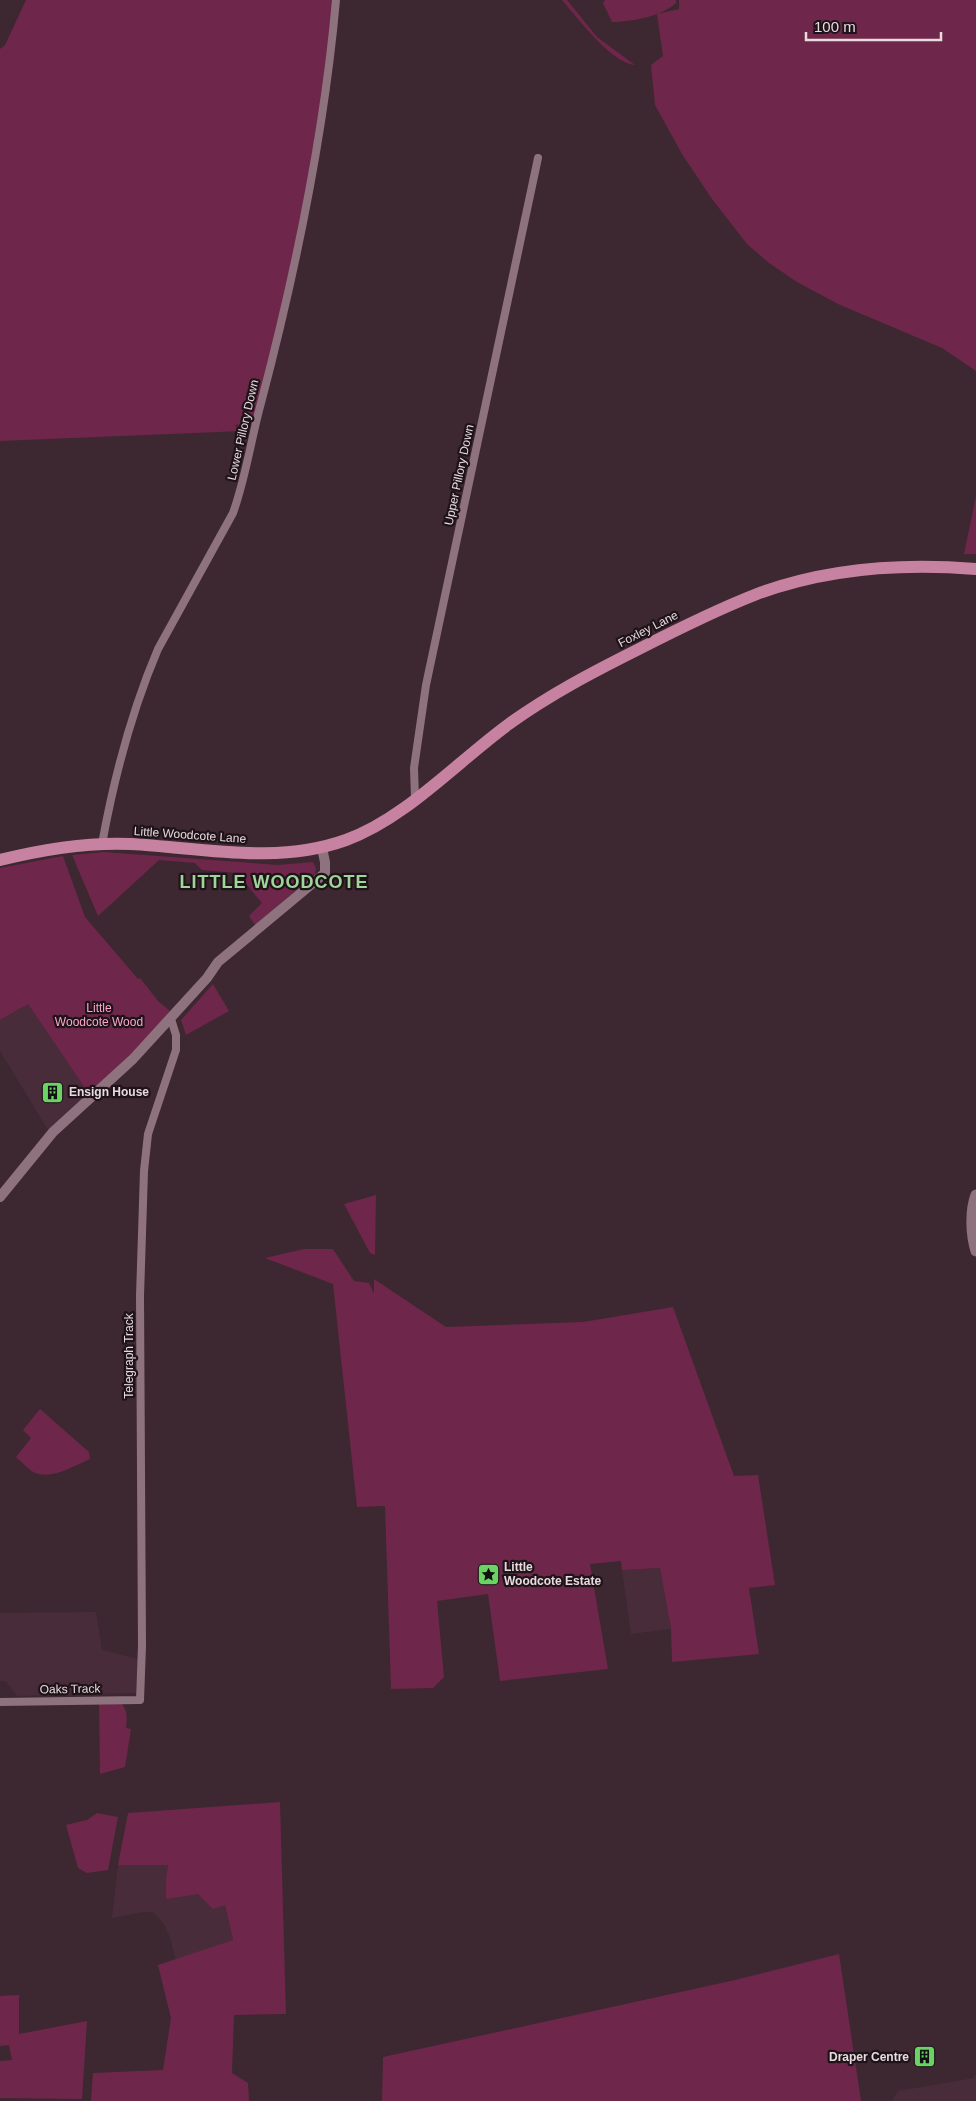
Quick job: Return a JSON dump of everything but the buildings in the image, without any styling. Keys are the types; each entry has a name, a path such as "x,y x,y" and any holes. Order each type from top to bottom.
{"main road":[{"name":"Foxley Lane","path":"376,827 508,724 541,702 701,617 759,594 812,578 847,571 923,566 976,569"},
{"name":"Little Woodcote Lane","path":"0,860 46,849 102,844 247,854 278,854 322,848 376,827"},
{"path":"976,1195 973,1204 973,1242 976,1251"}],"street":[{"name":"Lower Pillory Down","path":"102,844 121,760 150,668 158,649 233,513 240,493 251,440 284,314 320,136 331,60 336,0"},
{"name":"Upper Pillory Down","path":"415,798 414,768 426,685 538,158"},
{"path":"0,1197 53,1132 133,1059 171,1019 218,962 325,873 322,848"},
{"name":"Telegraph Track","path":"140,1700 142,1646 140,1296 144,1171 148,1134 176,1050 176,1035 171,1019"},
{"name":"Oaks Track","path":"0,1702 140,1700"}],"shaded area":[{"path":"28,1004 89,1094 48,1130 0,1051 0,1020"},
{"path":"660,1568 671,1629 631,1634 622,1570"},
{"path":"96,1612 102,1650 138,1659 136,1693 17,1696 6,1681 0,1681 0,1613"},
{"path":"168,1864 166,1879 204,1898 225,1905 233,1940 176,1960 164,1924 153,1912 112,1918 118,1865"},
{"path":"976,2074 976,2101 892,2101 898,2091 974,2078"}],"green space":[{"path":"26,0 333,0 317,136 282,313 252,424 234,425 243,431 0,441 0,49 5,45"},
{"path":"562,0 567,0 597,37 635,65 626,63 616,57 596,39"},
{"path":"605,0 676,0 676,3 655,15 628,21 612,22 603,3"},
{"path":"679,0 976,0 976,371 942,348 838,304 797,282 769,263 747,244 712,199 682,154 655,105 651,65 663,56 657,14 679,9"},
{"path":"976,496 976,554 964,554"},
{"path":"104,852 278,865 313,862 316,868 315,874 255,925 249,916 262,903 237,873 202,870 195,863 159,860 98,916 72,855"},
{"name":"Little Woodcote Wood","path":"63,856 85,917 138,979 140,978 158,1001 170,1011 131,1058 89,1094 28,1004 0,1020 0,868"},
{"path":"213,984 229,1011 186,1035 181,1020"},
{"path":"376,1195 375,1255 370,1253 344,1204"},
{"path":"304,1249 333,1249 354,1281 369,1283 374,1294 374,1279 446,1327 583,1322 673,1307 734,1476 758,1475 775,1585 749,1588 759,1654 672,1662 671,1629 660,1568 622,1570 621,1561 590,1564 608,1669 500,1681 488,1594 437,1601 444,1677 433,1688 391,1689 385,1506 357,1507 333,1284 265,1258"},
{"path":"40,1409 89,1452 90,1459 65,1470 45,1475 33,1472 16,1457 31,1438 23,1430"},
{"path":"99,1703 121,1703 126,1714 126,1728 131,1729 125,1767 100,1774"},
{"path":"280,1802 286,2014 234,2015 232,2073 248,2083 249,2101 91,2101 93,2073 163,2070 171,2018 158,1965 233,1940 225,1905 213,1909 198,1894 166,1899 168,1865 118,1865 128,1813"},
{"path":"97,1813 118,1817 108,1870 87,1873 78,1868 66,1825 87,1820"},
{"path":"839,1954 861,2101 382,2101 383,2057 735,1980"},
{"path":"19,1995 19,2034 87,2021 82,2099 0,2098 0,2061 12,2060 9,2045 0,2046 0,1996"}],"place":[{"name":"Ensign House","path":"53,1092"},
{"name":"Little Woodcote Estate","path":"488,1574"},
{"name":"Draper Centre","path":"925,2057"}],"district":[{"name":"LITTLE WOODCOTE","path":"274,882"}]}
